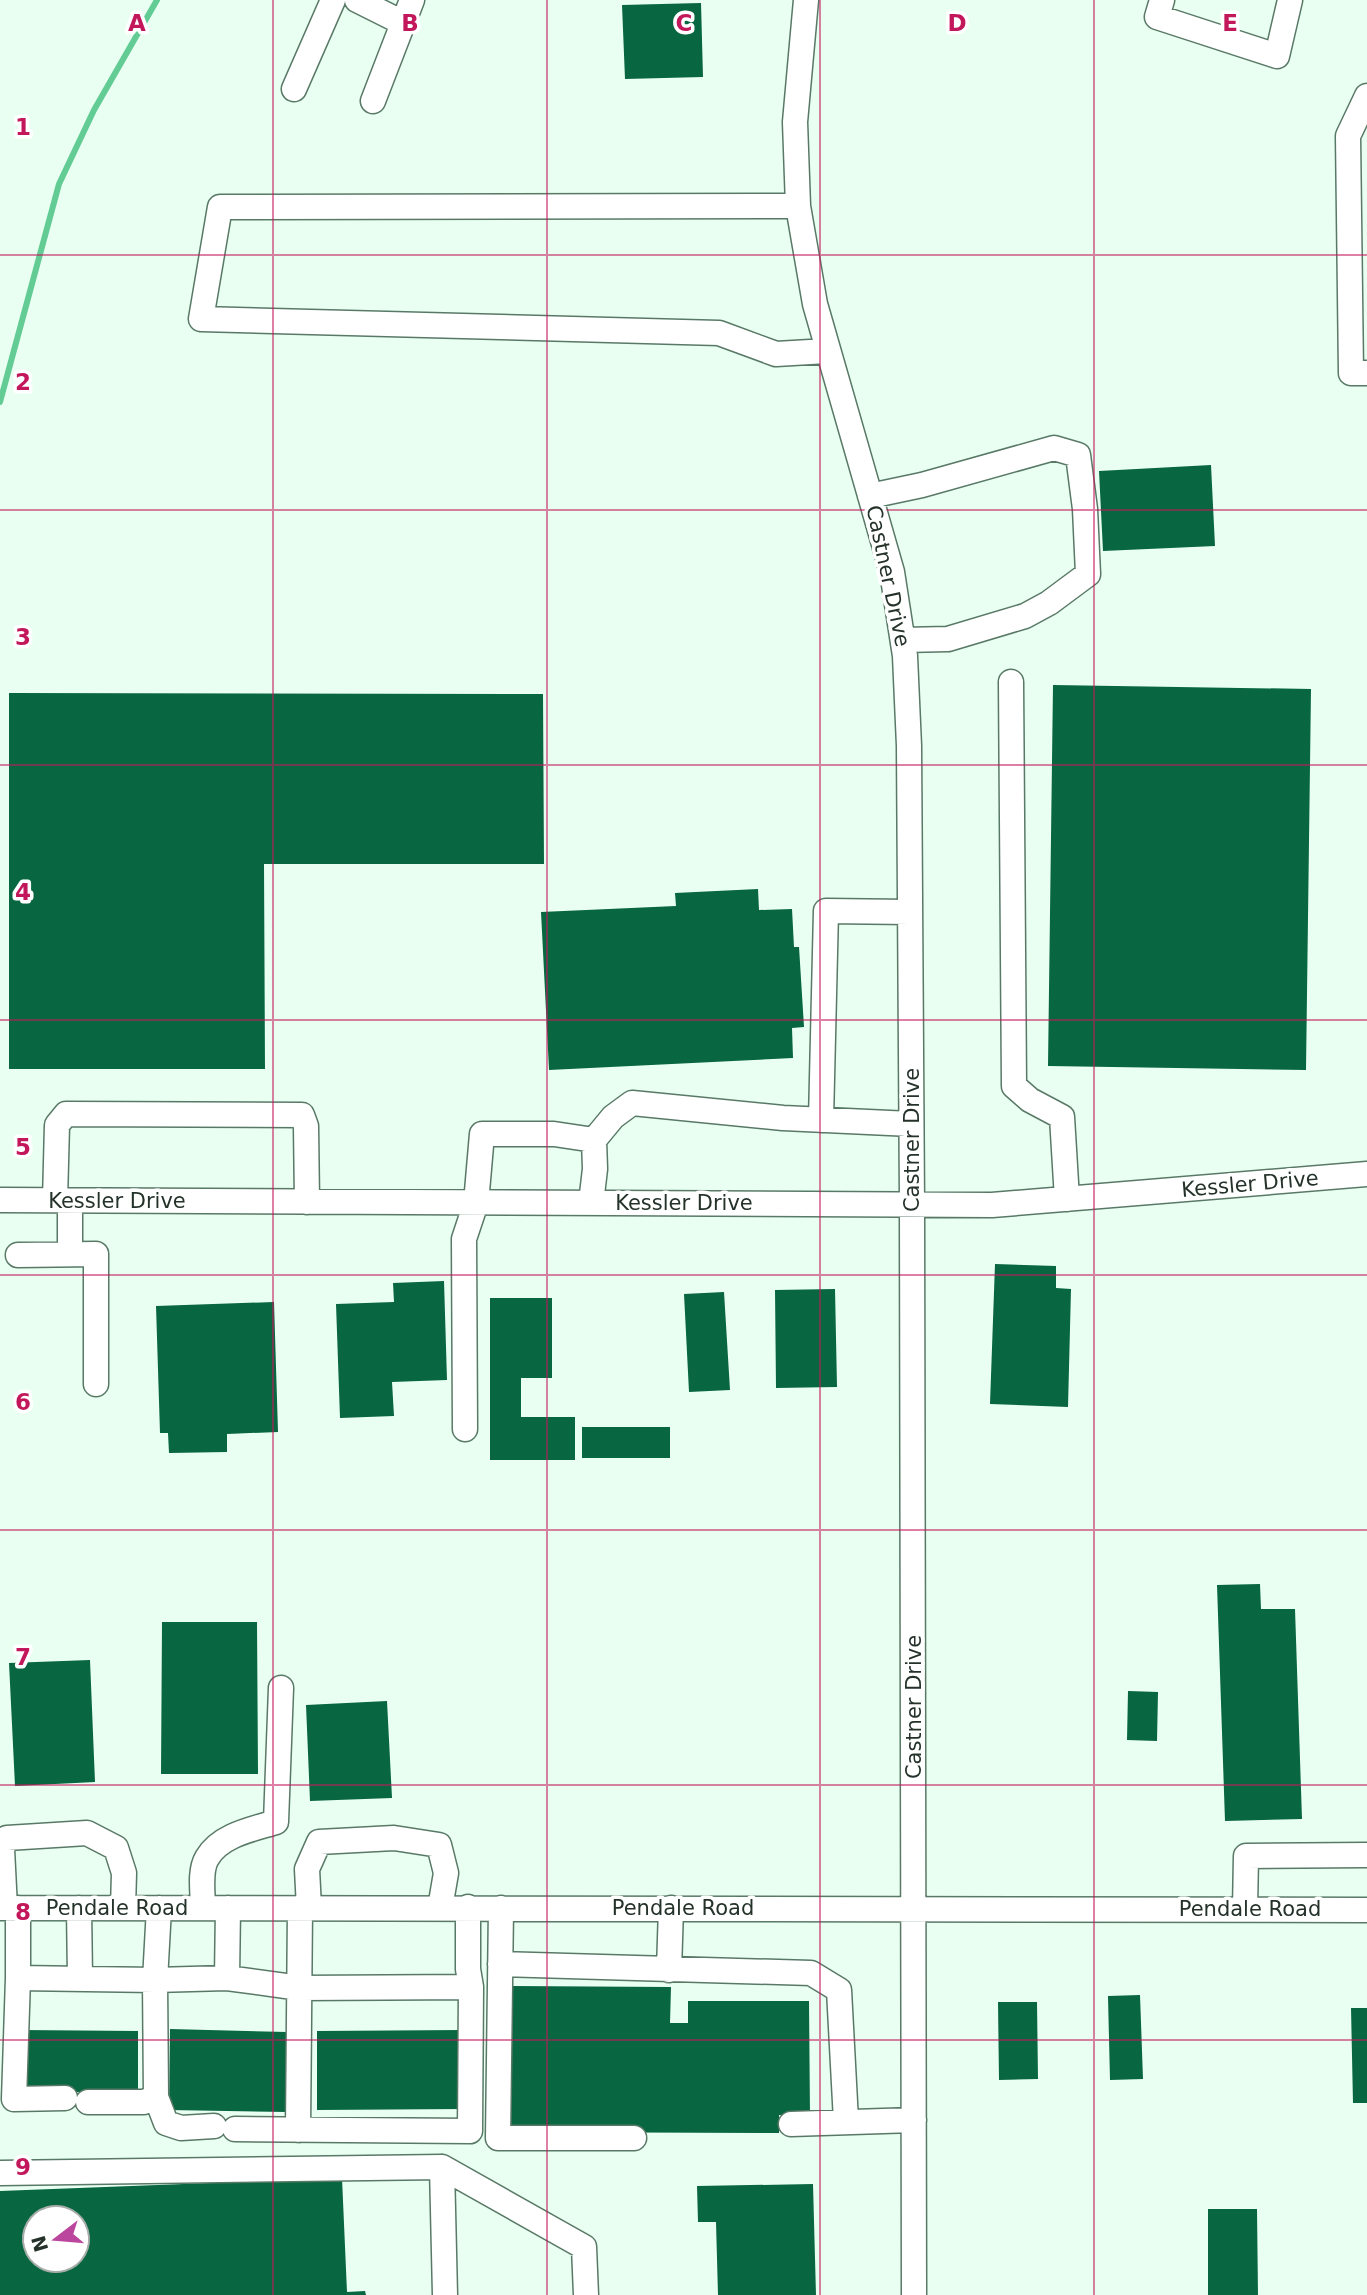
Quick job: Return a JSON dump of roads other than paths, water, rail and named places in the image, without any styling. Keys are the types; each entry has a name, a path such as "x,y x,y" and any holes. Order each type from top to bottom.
{"street":[{"path":"294,89 332,0"},
{"path":"357,0 408,11 373,102"},
{"name":"Castner Drive","path":"806,0 795,122 798,206 815,304 827,351 892,572 903,640 909,746 914,2295"},
{"path":"1162,0 1157,17 1277,56 1290,0"},
{"path":"1367,96 1348,136 1348,150 1351,373 1367,373"},
{"path":"798,206 220,207 201,319 719,333 776,354 827,351"},
{"path":"870,496 922,485 1054,448 1078,455 1085,509 1088,574 1049,603 1025,616 948,639 903,640"},
{"path":"1011,682 1014,1086 1030,1100 1062,1117 1067,1199"},
{"path":"821,1120 826,911 910,912"},
{"path":"591,1203 595,1169 594,1140 613,1117 632,1103 821,1120 912,1124"},
{"path":"71,1254 63,1200 57,1125 66,1114 302,1115 306,1126 307,1202"},
{"path":"465,1429 464,1239 475,1203 482,1134 554,1135 594,1140"},
{"name":"Kessler Drive","path":"0,1200 992,1205 1367,1174"},
{"path":"18,1255 96,1254 96,1384"},
{"path":"203,1908 203,1873 206,1859 214,1849 245,1831 276,1822 281,1688"},
{"path":"123,1908 124,1873 116,1849 87,1833 7,1839 2,1849 18,1978 14,2099 144,2102 156,2096"},
{"path":"298,2130 300,1988 307,1869 318,1842 394,1838 439,1845 446,1873 440,1908"},
{"path":"1245,1909 1246,1856 1367,1855"},
{"path":"159,1908 155,1980 156,2096 166,2123 181,2128 470,2131 471,1987 468,1969 468,1907"},
{"name":"Pendale Road","path":"8,1908 1367,1910"},
{"path":"79,1908 80,1979"},
{"path":"227,1978 228,1908"},
{"path":"501,1908 498,2138 634,2138"},
{"path":"669,1970 671,1908"},
{"path":"500,1964 811,1973 839,1990 846,2121"},
{"path":"18,1978 227,1978 300,1988 471,1987"},
{"path":"791,2124 914,2120"},
{"path":"442,2167 446,2295"},
{"path":"0,2173 442,2167 584,2247 586,2295"}],"waterway":[{"path":"0,402 59,184 94,110 157,0"}]}
